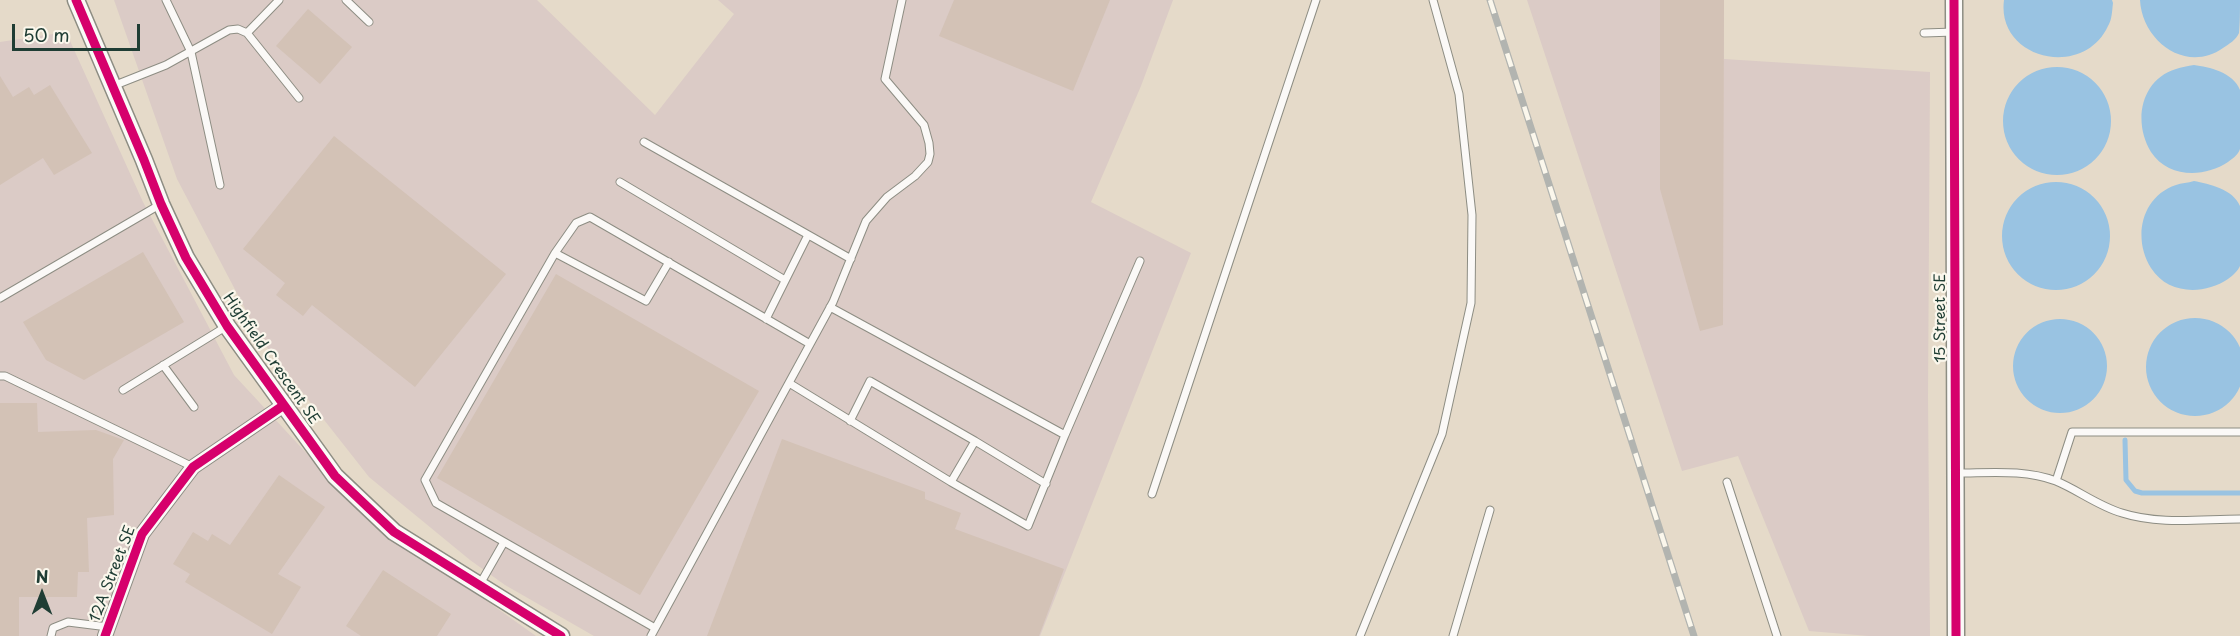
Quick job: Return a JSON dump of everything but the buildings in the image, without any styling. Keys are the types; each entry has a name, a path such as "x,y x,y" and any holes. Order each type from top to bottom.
{"street":[{"name":"Highfield Crescent SE","path":"76,0 161,204 186,258 227,326 335,476 394,532 561,636"},
{"name":"15 Street SE","path":"1954,0 1956,636"},
{"name":"12A Street SE","path":"106,632 142,534 193,467 284,405"}],"lane":[{"path":"166,0 191,51 220,185"},
{"path":"247,33 279,0"},
{"path":"346,0 369,22"},
{"path":"651,636 830,307 866,221 887,197 915,176 928,162 930,154 924,125 885,79 902,0"},
{"path":"1152,494 1316,0"},
{"path":"1360,636 1442,434 1471,303 1472,215 1459,94 1433,0"},
{"path":"113,86 166,65 229,30 238,29 247,33 299,98"},
{"path":"1924,33 1954,32"},
{"path":"644,142 850,259"},
{"path":"620,182 785,280"},
{"path":"0,298 161,204"},
{"path":"655,628 436,503 425,480 555,253 576,223 590,217 810,344"},
{"path":"766,319 808,235"},
{"path":"555,253 646,301 669,262"},
{"path":"789,383 1028,526 1140,261"},
{"path":"830,307 1065,435"},
{"path":"123,390 227,326"},
{"path":"164,364 194,407"},
{"path":"0,376 5,376 193,467"},
{"path":"850,421 870,381 1046,484"},
{"path":"2056,481 2072,432 2240,432"},
{"path":"951,482 975,441"},
{"path":"1956,473 2024,472 2056,481 2121,513 2144,518 2240,519"},
{"path":"1727,482 1777,636"},
{"path":"1453,636 1490,510"},
{"path":"479,585 504,542"},
{"path":"51,636 53,628 68,622 106,632"}],"shaded area":[{"path":"114,0 537,0 655,115 734,14 718,0 1173,0 1141,86 1091,202 1191,253 1040,636 594,636 505,585 470,560 369,477 262,341 177,179"},
{"path":"1527,0 1724,0 1724,59 1930,72 1928,396 1930,636 1869,636 1809,631 1738,456 1682,471"},
{"path":"66,32 143,202 234,375 360,511 536,636 0,636 0,42"}],"water":[{"path":"2004,0 2112,0 2113,3 2109,24 2096,43 2080,53 2062,57 2044,55 2027,48 2013,37 2005,20"},
{"path":"2140,0 2240,0 2239,33 2230,43 2209,55 2195,57 2181,55 2168,49 2157,40 2143,15"},
{"path":"2194,65 2220,72 2237,84 2240,90 2240,149 2233,158 2218,167 2198,173 2187,173 2167,167 2158,161 2145,141 2142,116 2143,104 2154,83 2176,69"},
{"path":"2057,67 2078,71 2095,83 2107,100 2111,121 2107,142 2095,159 2078,171 2057,175 2036,171 2019,159 2007,142 2003,121 2007,100 2019,83 2036,71"},
{"path":"2194,181 2226,191 2237,200 2240,206 2240,266 2228,279 2218,284 2198,290 2187,290 2177,288 2158,277 2145,257 2142,233 2143,220 2154,199 2176,185"},
{"path":"2056,182 2077,186 2094,198 2106,215 2110,236 2106,257 2094,274 2077,286 2056,290 2035,286 2018,274 2006,257 2002,236 2006,215 2018,198 2035,186"},
{"path":"2195,318 2214,322 2229,333 2240,348 2244,367 2240,386 2229,401 2214,412 2195,416 2176,412 2161,401 2150,386 2146,367 2150,348 2161,333 2176,322"},
{"path":"2060,319 2078,323 2093,333 2103,348 2107,366 2103,384 2093,399 2078,409 2060,413 2042,409 2027,399 2017,384 2013,366 2017,348 2027,333 2042,323"}],"waterway":[{"path":"2125,440 2126,480 2135,491 2142,493 2240,493"}],"railway":[{"path":"1490,0 1694,636"}],"cycle path":[{"path":"76,0 161,204 186,258 227,326 335,476 394,532 561,636"},
{"path":"1954,0 1956,636"},
{"path":"105,636 142,534 193,467 284,405"}]}
